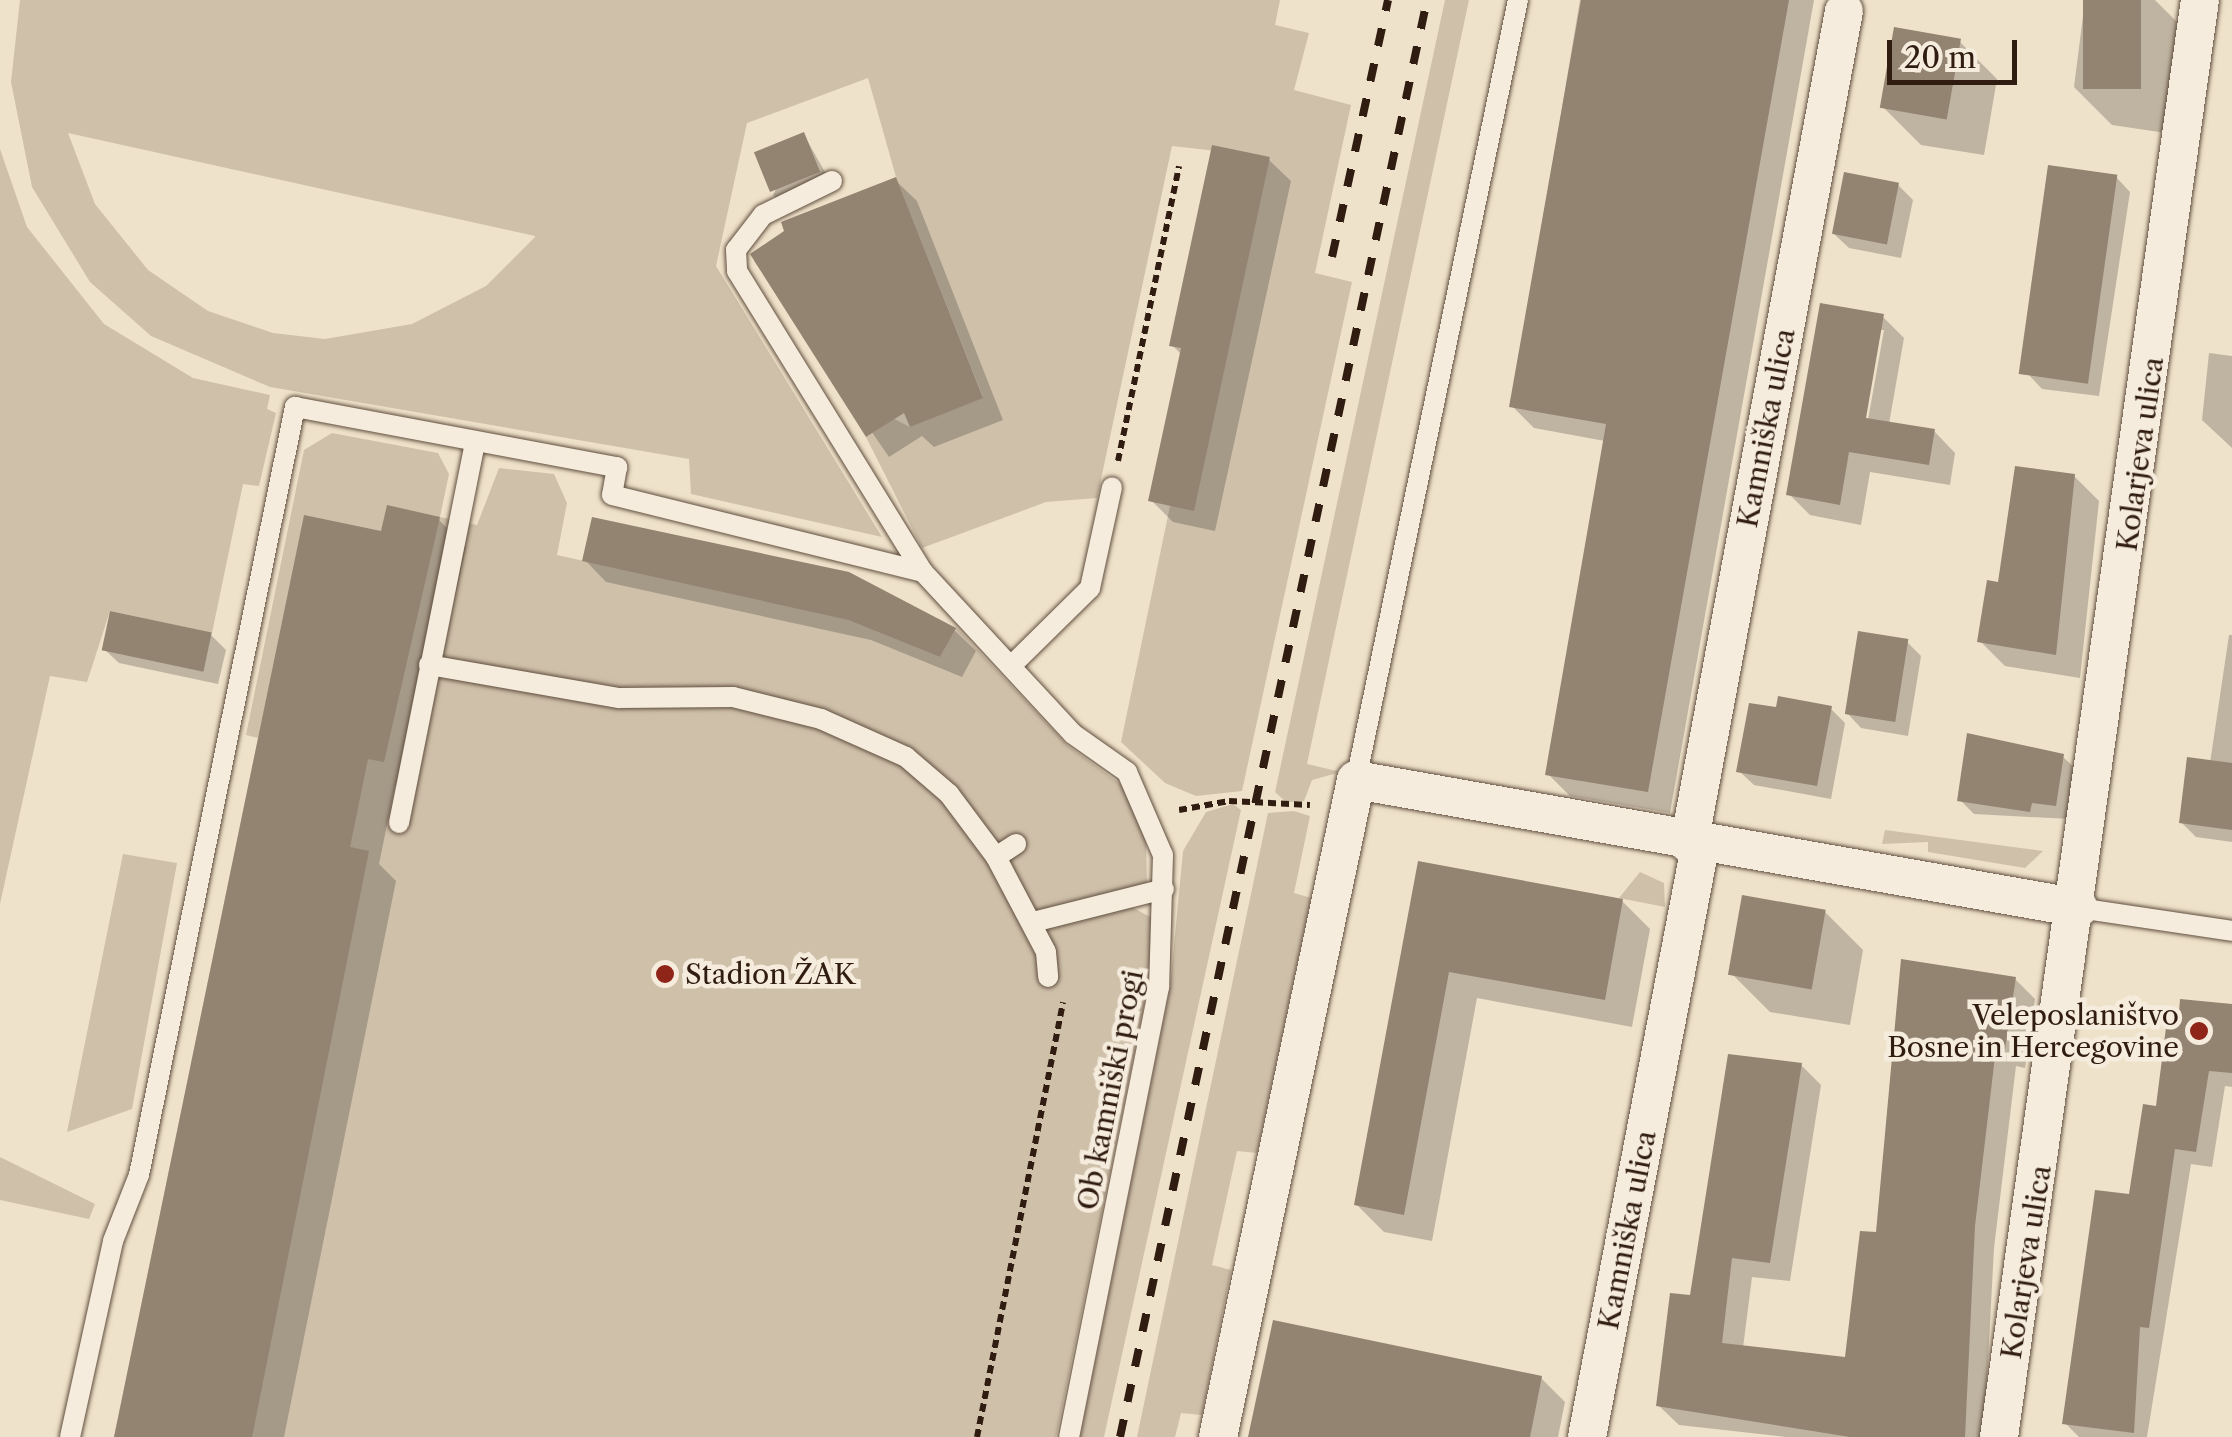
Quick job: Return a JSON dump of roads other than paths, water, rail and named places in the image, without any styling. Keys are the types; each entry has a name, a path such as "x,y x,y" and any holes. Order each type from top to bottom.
{"street":[{"name":"Kolarjeva ulica","path":"1999,1437 2079,908 2200,0"},
{"name":"Kamniška ulica","path":"1587,1437 1844,11"},
{"path":"1218,1437 1353,793 2079,908"}],"lane":[{"path":"1353,793 1518,0"},
{"name":"Ob kamniški progi","path":"832,180 763,216 736,250 737,271 923,572 1010,666 1115,764 1153,815 1164,889 1159,987 1068,1437"},
{"path":"70,1437 112,1241 140,1174 295,408 617,467 612,495 923,572"},
{"path":"399,822 474,441"},
{"path":"1010,666 1090,588 1112,487"},
{"path":"430,665 619,698 733,697 821,719 906,757 949,794 996,857 1033,922 1048,977"},
{"path":"996,857 1016,844"},
{"path":"1033,922 1164,889"},
{"path":"2079,908 2232,931"}],"railway":[{"path":"1332,257 1388,0"},
{"path":"1120,1437 1427,0"}],"place":[{"name":"Stadion ŽAK","path":"665,974"},
{"name":"Veleposlaništvo Bosne in Hercegovine","path":"2199,1031"}]}
